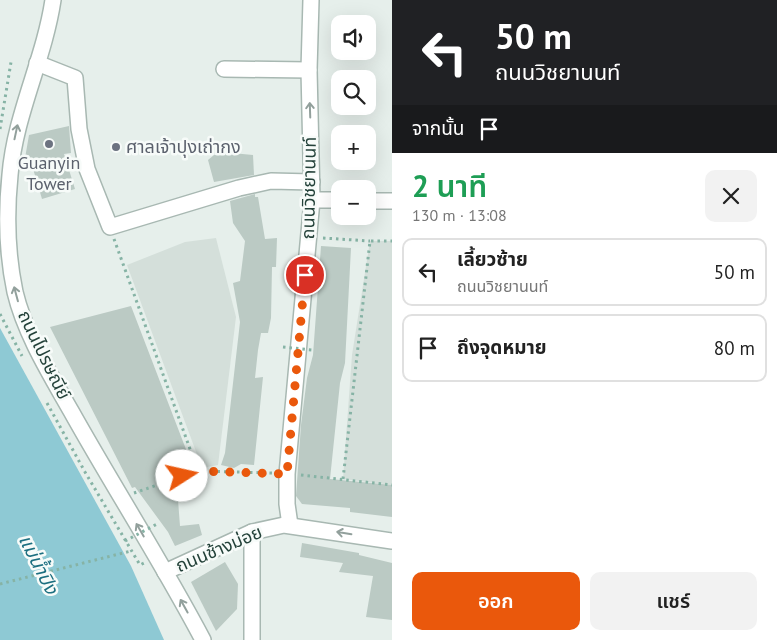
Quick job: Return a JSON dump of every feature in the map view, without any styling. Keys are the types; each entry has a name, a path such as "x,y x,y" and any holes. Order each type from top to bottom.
{"street":[{"name":"ถนนไปรษณีย์","path":"53,0 37,63 19,119 10,176 9,253 16,293 34,342 165,572"},
{"name":"ถนนวิชยานนท์","path":"290,525 287,504 287,474 312,200 309,70 311,0"},
{"path":"37,63 75,78 79,129 87,169 110,227 239,188 271,181 312,182"},
{"path":"224,69 309,70"},
{"path":"312,200 331,200"},
{"path":"376,201 392,201"},
{"name":"ถนนช้างม่อย","path":"165,572 252,532 290,525 392,541"},
{"path":"252,532 252,640"},
{"path":"165,572 203,640"}],"path":[{"path":"0,128 11,62"},
{"path":"110,227 198,471"},
{"path":"308,237 392,241"},
{"path":"344,480 370,241"},
{"path":"0,314 26,363"},
{"path":"283,347 312,350"},
{"path":"44,397 130,552 140,565"},
{"path":"121,497 198,471 287,474 392,485"},
{"path":"125,541 157,524"},
{"path":"0,584 130,552"}],"shaded area":[{"path":"216,238 236,317 218,465 202,468 127,265 185,242"},
{"path":"370,241 392,241 392,485 343,479 352,355"}],"water":[{"name":"แม่น้ำปิง","path":"0,328 131,566 164,640 0,640"}],"building":[{"path":"69,126 71,153 64,154 75,189 42,199 31,162 24,164 29,135"},
{"path":"232,153 253,155 254,175 214,182 208,160 214,155"},
{"path":"255,194 255,197 258,197 265,239 277,238 276,267 272,267 271,318 268,333 261,333 258,350 255,378 263,377 254,465 241,464 234,468 221,465 225,453 240,322 233,283 240,281 245,241 233,223 230,201"},
{"path":"321,246 351,248 345,363 340,383 330,479 392,485 392,517 350,512 350,508 302,504 296,496 301,425 307,378 313,355"},
{"path":"131,306 192,465 165,475 178,500 180,526 199,524 202,535 175,546 168,532 135,487 132,488 50,327"},
{"path":"302,543 359,553 359,555 392,563 392,620 366,617 373,576 339,572 343,563 300,557"},
{"path":"225,562 238,584 237,609 216,631 191,582"}],"place":[{"name":"Guanyin Tower","path":"49,144"},
{"name":"ศาลเจ้าปุงเถ่ากง","path":"116,147"}],"route":[{"path":"182,476 198,471 287,474 305,275"}]}
